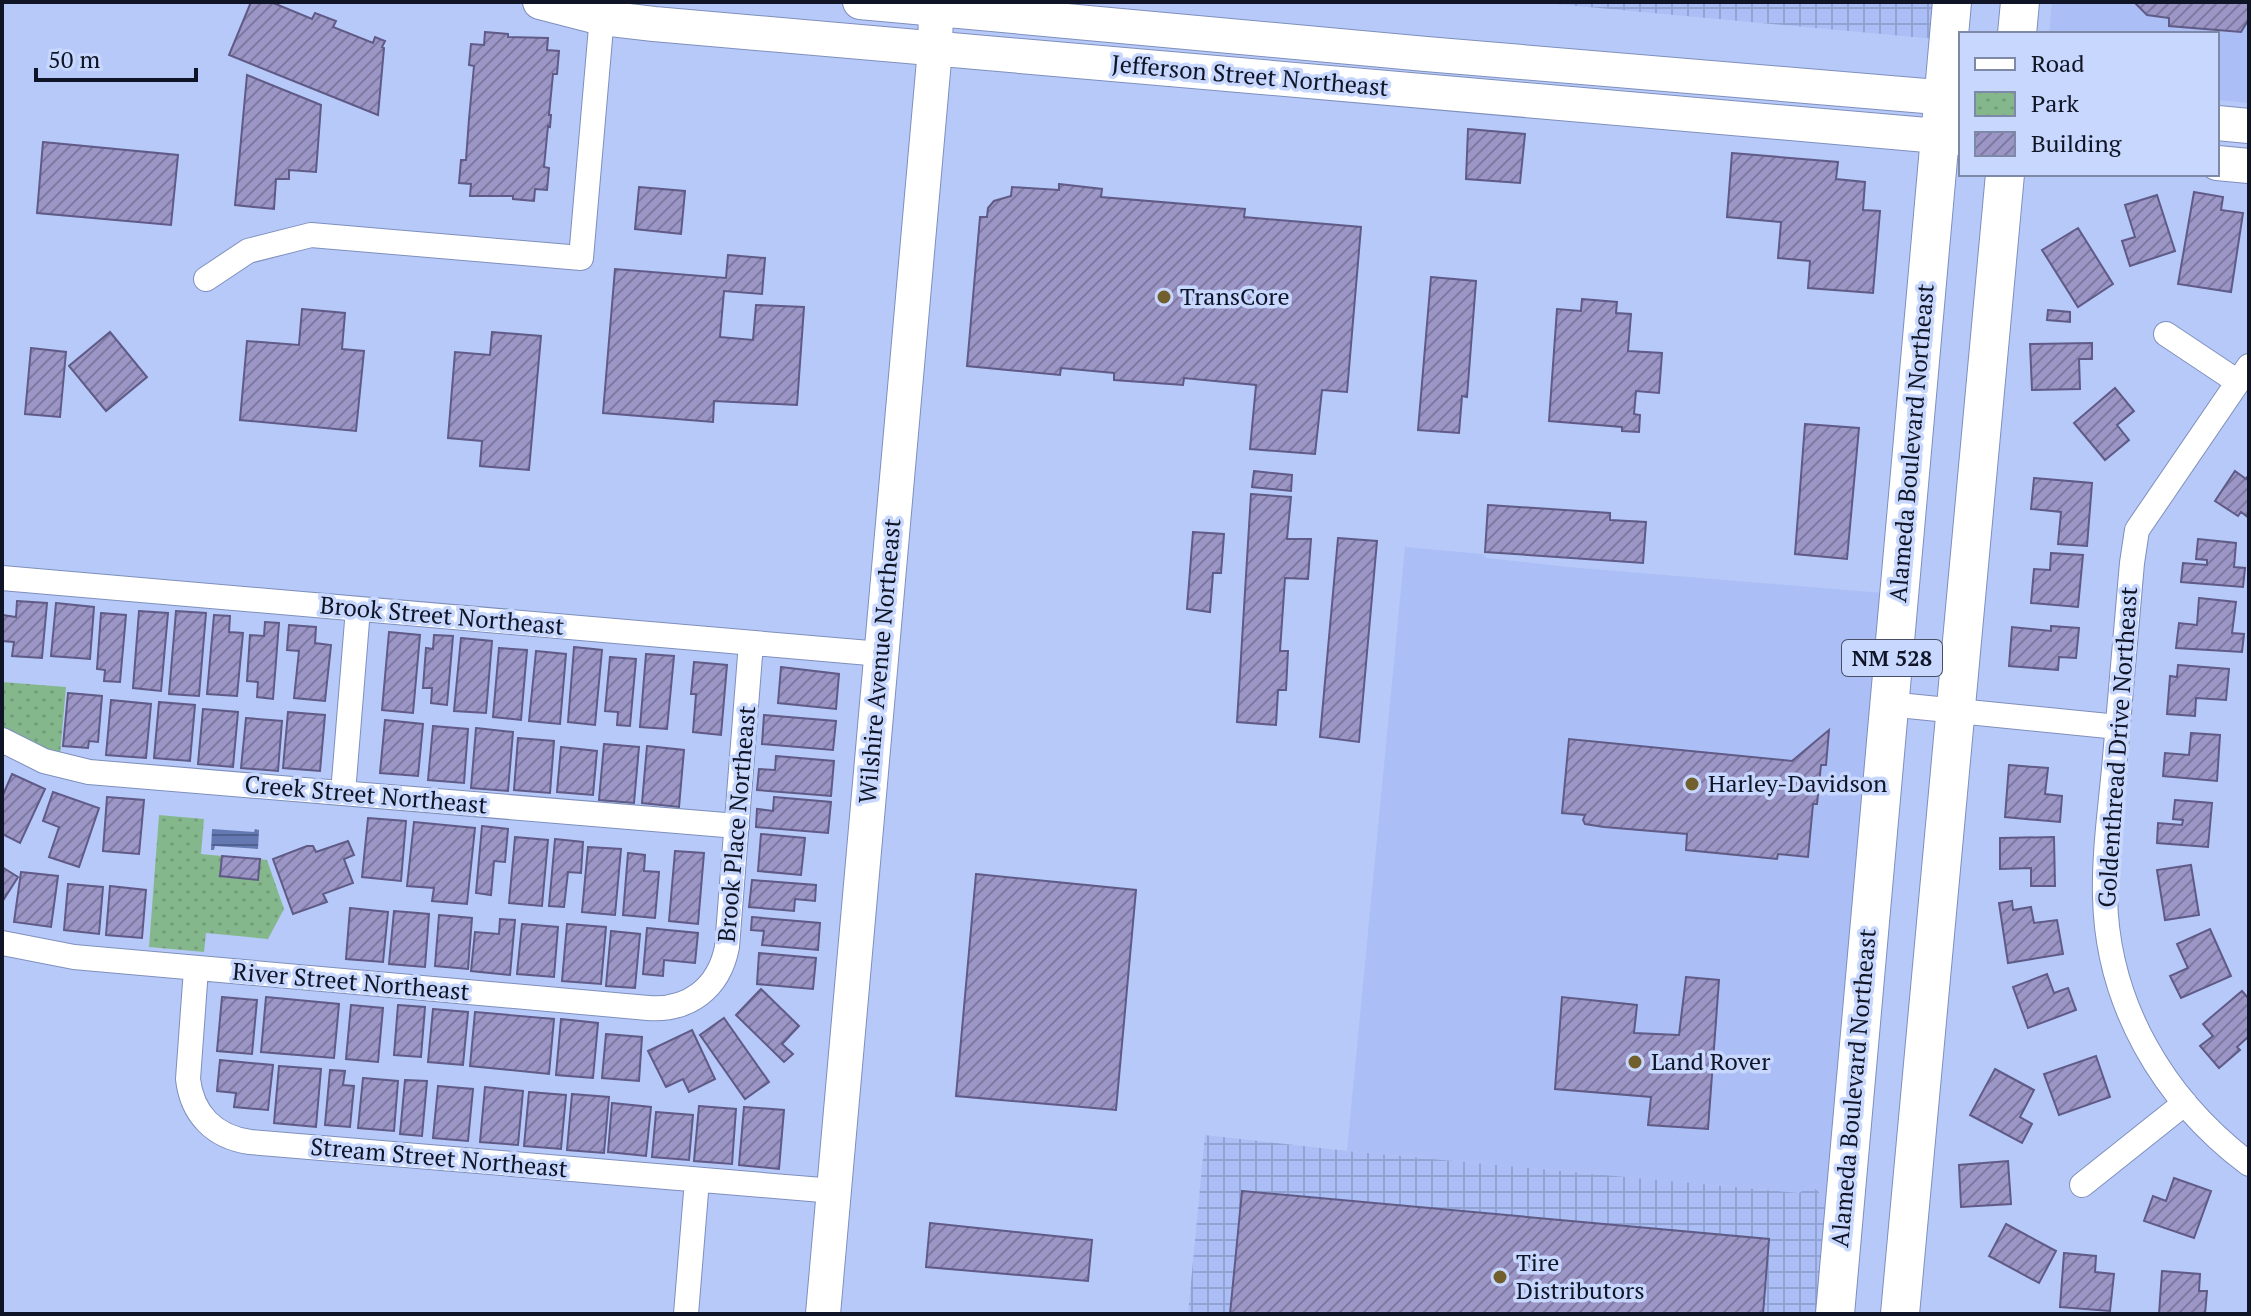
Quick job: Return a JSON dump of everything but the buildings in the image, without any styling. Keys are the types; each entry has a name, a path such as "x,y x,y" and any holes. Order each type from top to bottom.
{"main road":[{"name":"Jefferson Street Northeast","path":"540,2 935,49 1951,138"},
{"name":"Jefferson Street Northeast","path":"860,2 1953,98"},
{"name":"Alameda Boulevard Northeast","path":"1835,1314 1888,704 1951,138 1952,2"},
{"path":"2017,32 2020,2"},
{"name":"Wilshire Avenue Northeast","path":"823,1314 935,49 936,9"},
{"path":"2219,123 2249,126"},
{"path":"2219,163 2249,166"},
{"name":"NM 528","path":"1900,1314 2005,176"}],"street":[{"path":"206,279 248,251 311,235 581,258 603,10"},
{"path":"2166,334 2243,374"},
{"name":"Goldenthread Drive Northeast","path":"2243,374 2137,530 2104,893 2109,948 2115,974 2136,1030 2157,1067 2185,1103 2208,1129 2249,1164"},
{"name":"Brook Street Northeast","path":"2,578 881,654"},
{"path":"343,793 358,609"},
{"name":"Brook Place Northeast","path":"699,996 710,986 724,962 751,643"},
{"path":"1888,704 1953,713 2118,727"},
{"name":"Creek Street Northeast","path":"2,740 44,761 74,770 737,826"},
{"name":"River Street Northeast","path":"2,943 50,954 196,969 662,1009 675,1007 699,996"},
{"name":"Stream Street Northeast","path":"196,969 189,1091 200,1114 217,1131 227,1136 250,1142 834,1191"},
{"path":"2082,1185 2185,1103"},
{"path":"686,1314 697,1180"}],"shaded area":[{"path":"1534,2 1949,2 1946,40"},
{"path":"2052,2 2249,2 2249,103 2219,100 2219,32 2049,32"},
{"path":"1405,547 1483,554 1487,558 1568,567 1884,593 1832,1204 1811,1185 1799,1193 1347,1151"},
{"path":"212,829 259,830 258,849 215,846 211,850"},
{"path":"1205,1135 1799,1193 1811,1185 1832,1204 1822,1314 1188,1314"}],"green space":[{"path":"2,682 66,687 60,755 2,727"},
{"path":"159,815 204,819 201,854 222,856 220,876 258,880 260,859 267,860 284,909 268,939 206,933 204,952 149,947"}],"place":[{"name":"TransCore","path":"1164,297"},
{"name":"Harley-Davidson","path":"1692,784"},
{"name":"Land Rover","path":"1635,1062"},
{"name":"Tire Distributors","path":"1500,1277"}]}
